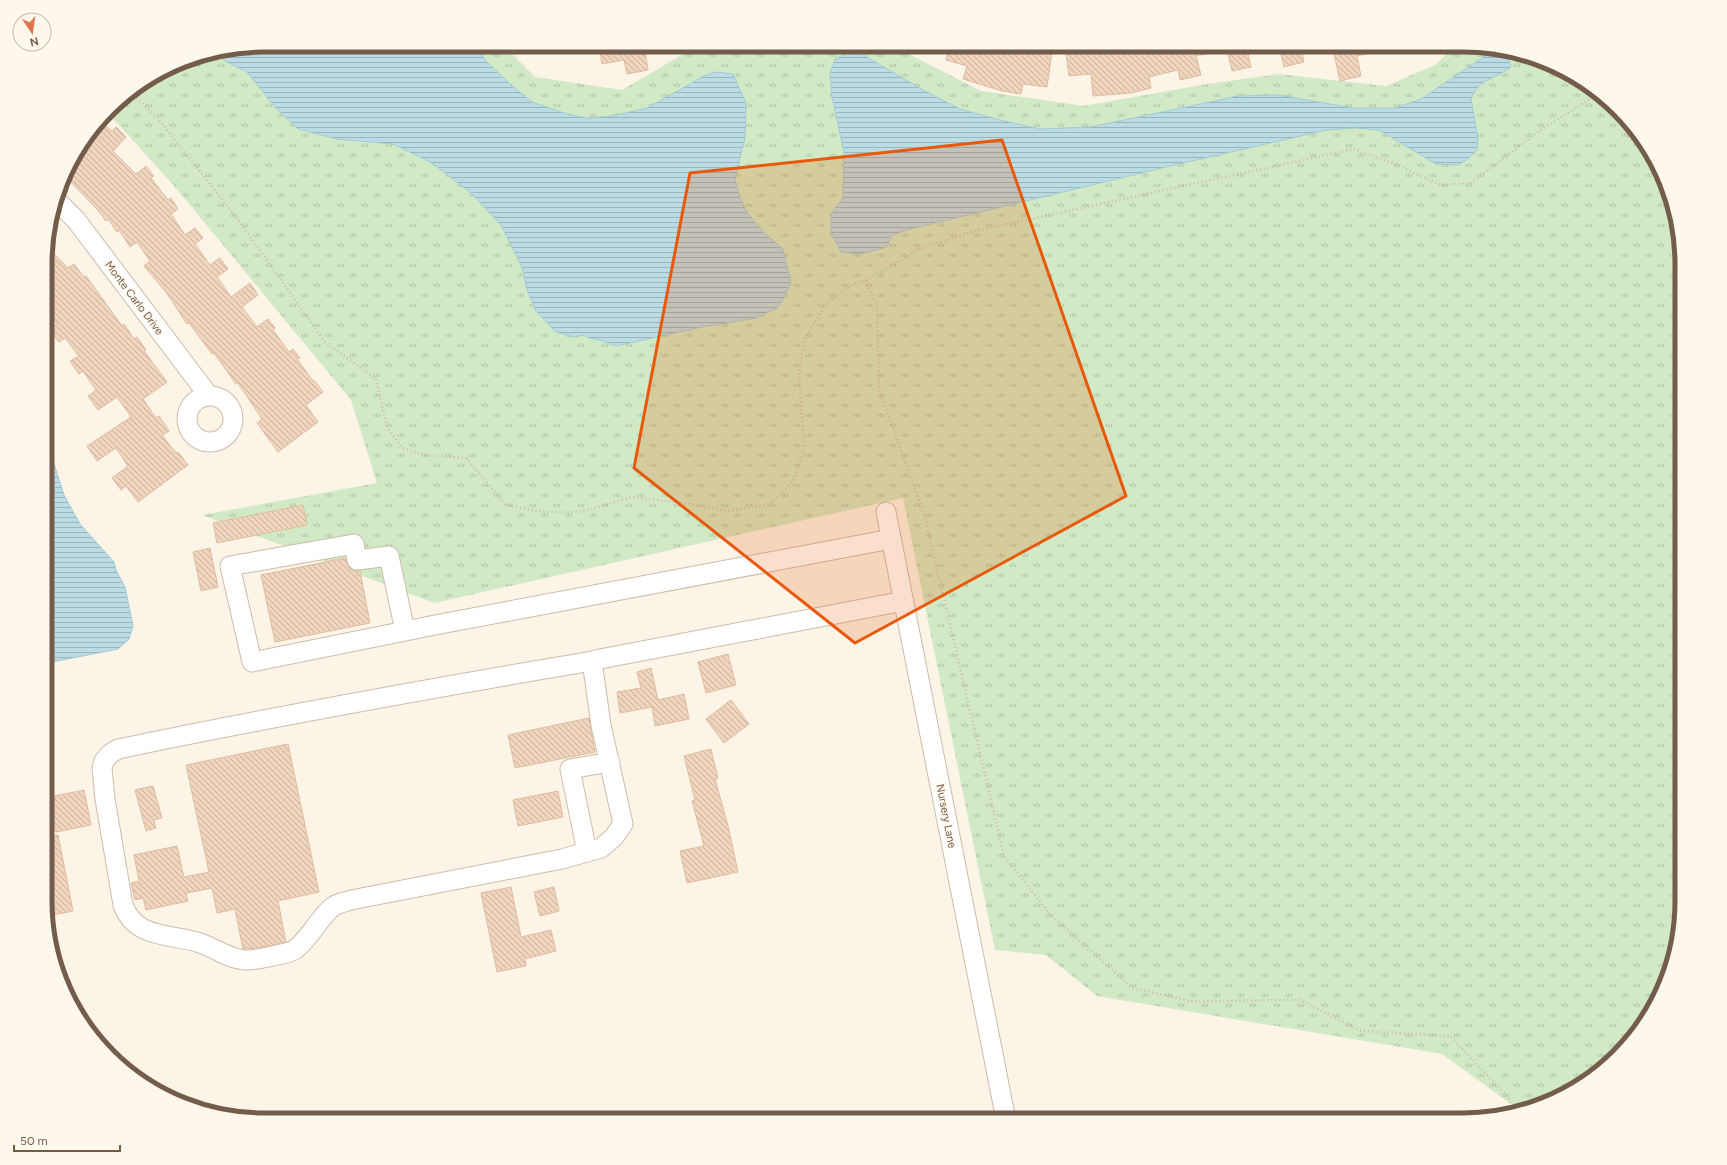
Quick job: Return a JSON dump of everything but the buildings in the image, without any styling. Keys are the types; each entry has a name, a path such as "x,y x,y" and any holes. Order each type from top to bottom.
{"street":[{"name":"Monte Carlo Drive","path":"60,204 76,220 209,396"},
{"name":"Nursery Lane","path":"886,512 1005,1113"},
{"path":"404,631 389,556 357,560 354,544 230,566 252,662 404,631 892,539"},
{"path":"592,661 601,725 623,824 614,837 601,848 562,859 351,900 334,906 300,945 291,952 246,960 233,957 200,942 158,934 137,925 127,914 123,905 105,799 102,768 104,760 118,749 239,724 592,661 904,601"},
{"path":"587,852 570,770 610,762"}],"path":[{"path":"135,96 159,120 237,218 325,342 376,379 387,427 402,448 424,455 466,458 506,505 543,512 582,512 631,497 684,503 728,511 770,504 793,482 804,449 799,374 805,338 827,303 853,284 865,281 920,248 976,230 1354,148 1398,164 1440,185 1471,183 1539,131 1593,97"},
{"path":"1624,126 1626,135 1639,146"},
{"path":"865,281 877,306 879,389 925,518 1004,856 1050,914 1132,988 1191,1001 1300,1000 1361,1031 1450,1036 1509,1098 1511,1108"}],"highlighted area":[{"path":"1002,140 1126,496 855,643 634,468 690,173"}],"green space":[{"path":"250,52 510,52 535,77 622,90 685,53 692,52 905,52 981,91 1084,106 1201,85 1279,74 1386,86 1435,65 1449,52 1477,52 1518,59 1544,68 1569,80 1592,96 1613,114 1631,135 1647,158 1659,183 1668,209 1675,250 1675,915 1668,956 1659,982 1647,1007 1622,1041 1592,1069 1569,1085 1557,1091 1531,1102 1515,1107 1442,1054 1097,996 1046,955 995,950 903,498 434,603 202,515 377,483 351,400 176,188 112,117 135,96 158,80 170,74 209,59"}],"water":[{"path":"250,52 480,52 486,61 511,85 532,102 567,114 587,118 612,116 647,108 704,76 716,72 733,74 746,103 745,138 735,179 739,195 748,214 765,234 783,249 791,282 784,298 777,308 756,318 702,327 616,346 600,340 589,338 584,335 574,337 556,332 536,311 527,290 522,267 501,225 471,193 432,163 393,144 337,139 298,129 274,106 247,72 225,61 220,57"},
{"path":"850,52 860,53 923,90 960,109 1040,129 1091,127 1238,96 1278,95 1353,108 1395,108 1421,99 1485,56 1492,54 1506,56 1509,60 1511,67 1483,83 1474,92 1471,99 1478,139 1477,150 1468,159 1458,165 1436,164 1379,130 1356,128 1327,130 910,229 892,235 887,247 860,254 841,252 831,233 831,214 843,198 844,152 832,97 830,73 835,59"},
{"path":"52,458 64,495 80,524 114,562 116,570 125,587 133,626 129,639 118,649 52,662"}]}
